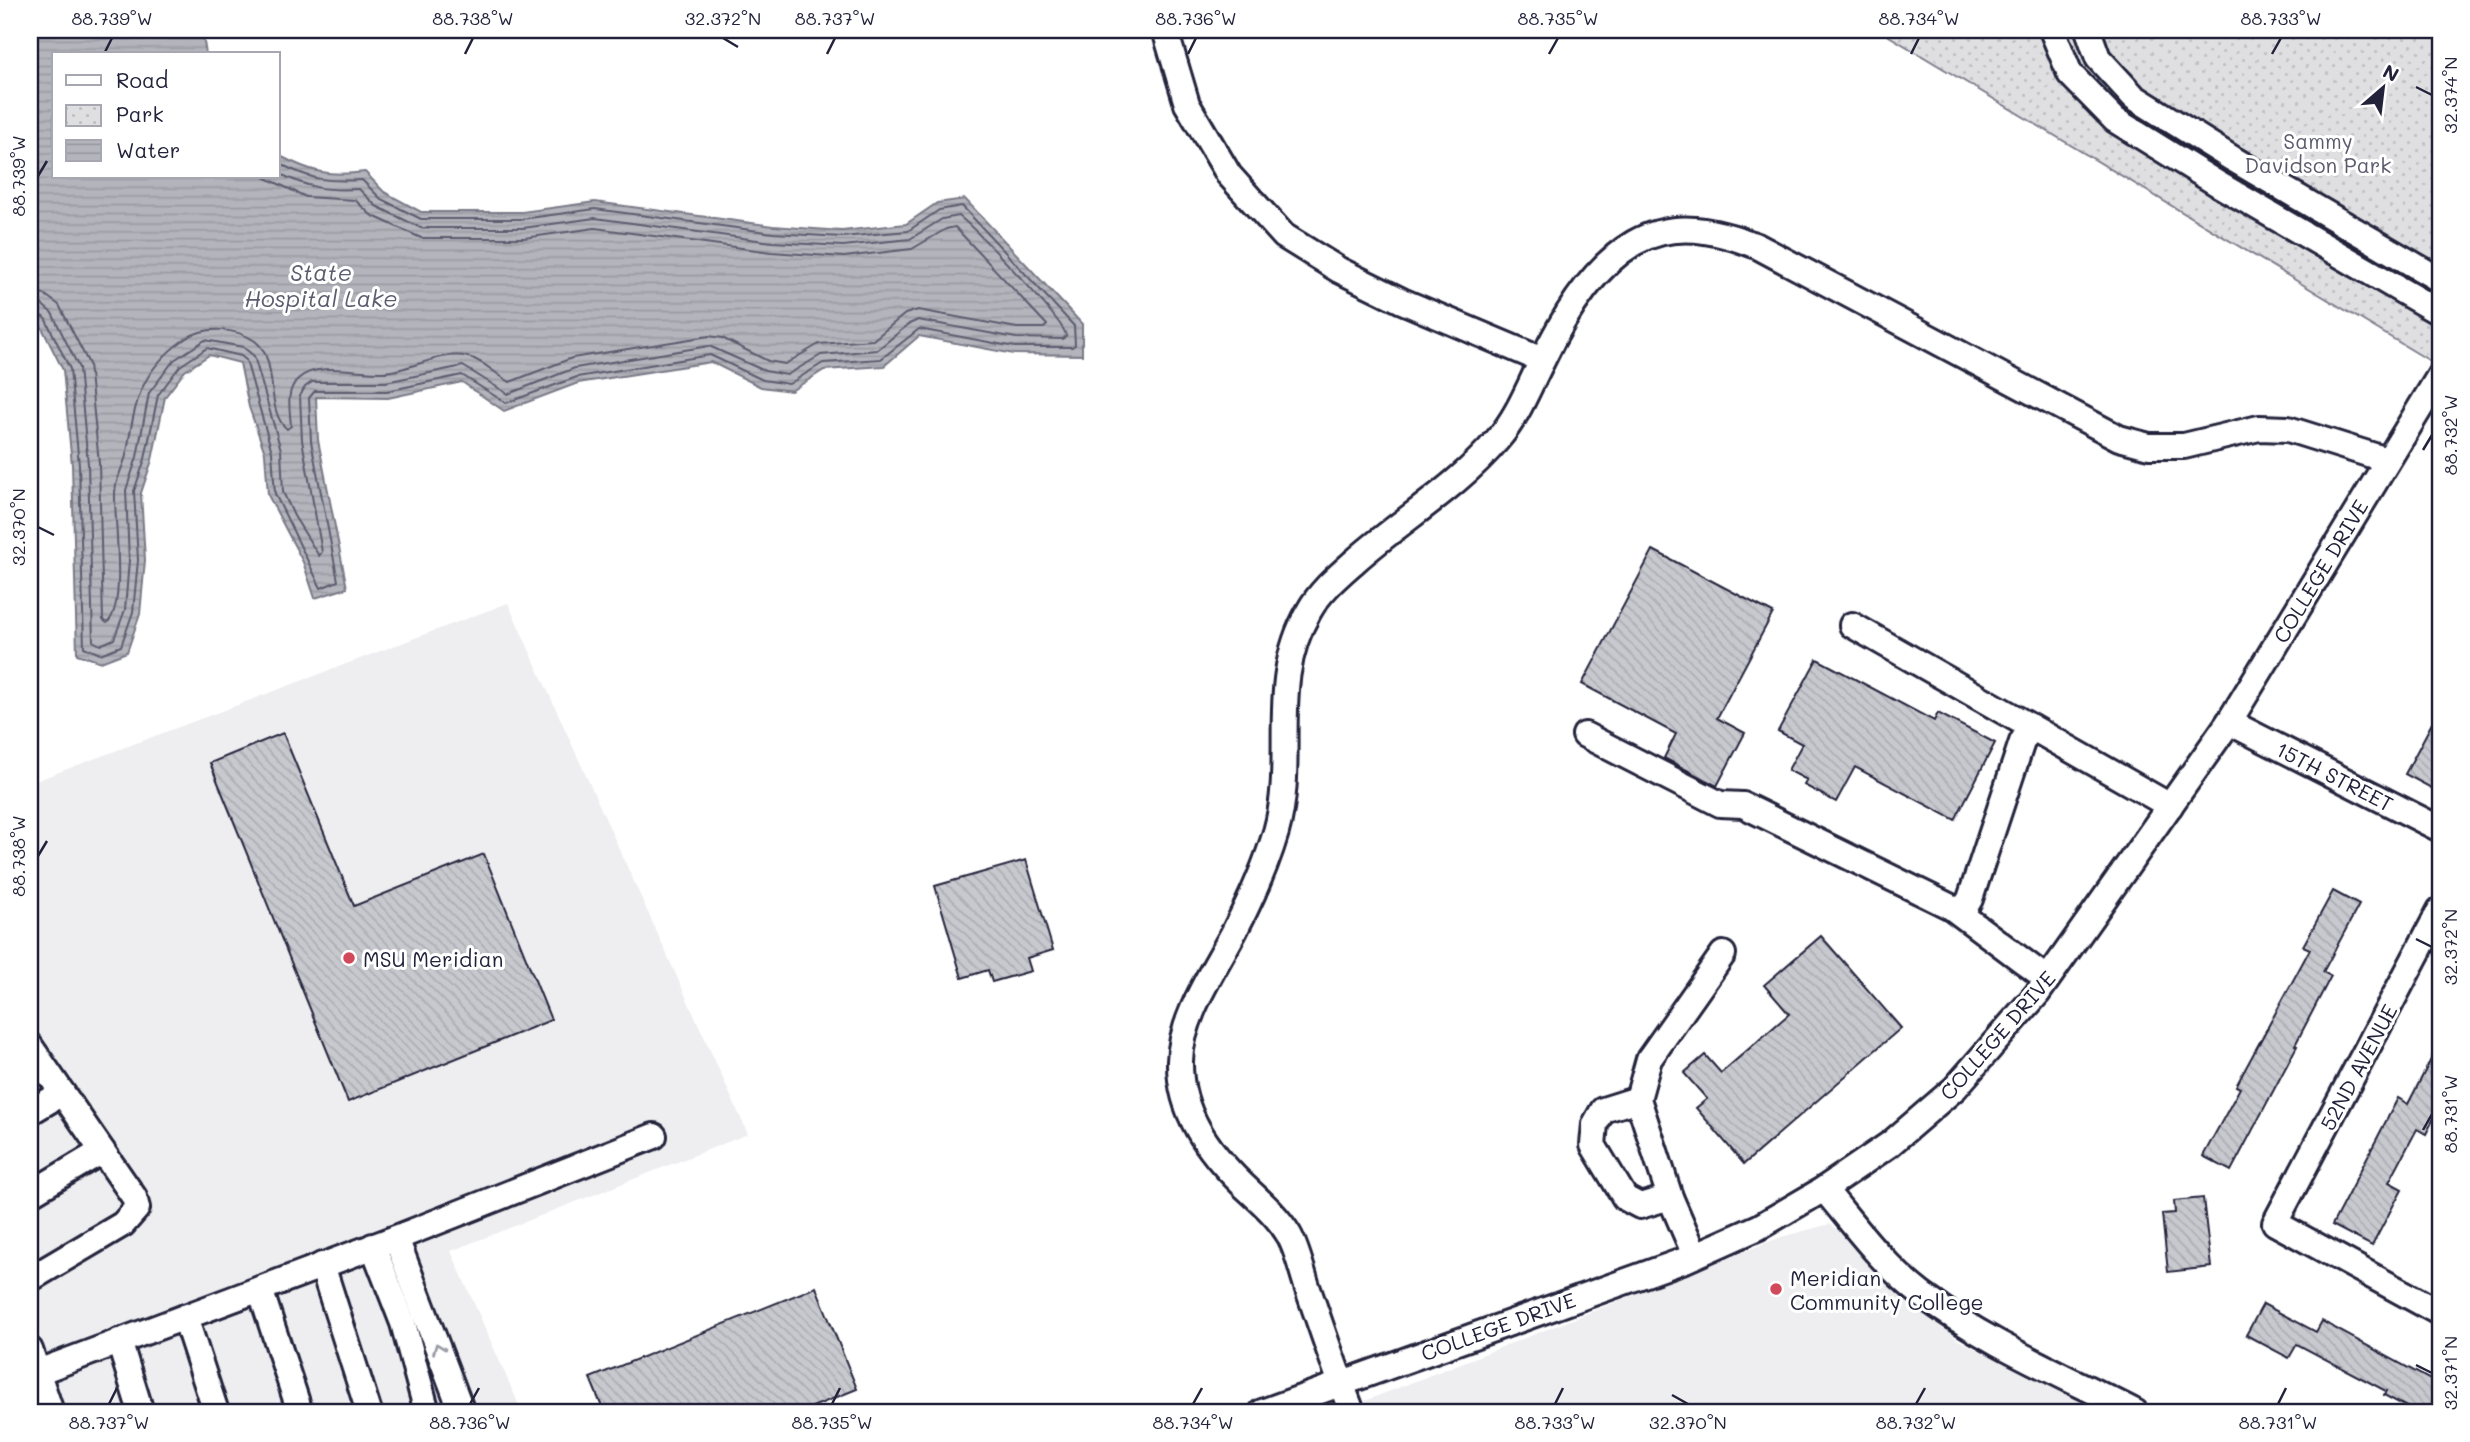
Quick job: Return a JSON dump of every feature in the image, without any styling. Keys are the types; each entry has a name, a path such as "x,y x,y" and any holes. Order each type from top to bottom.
{"street":[{"path":"1165,30 1187,104 1229,175 1284,236 1339,270 1542,360"},
{"path":"2052,30 2070,74 2115,120 2218,184 2440,313"},
{"path":"2088,30 2098,58 2134,97 2233,159 2440,280"},
{"path":"1352,1412 1289,1236 1267,1207 1207,1148 1191,1118 1180,1061 1185,1033 1238,924 1277,827 1282,792 1283,693 1290,657 1311,607 1329,584 1495,444 1517,413 1542,360 1588,286 1622,251 1653,233 1676,229 1703,229 1757,246 2119,438 2150,446 2184,446 2259,428 2288,429 2387,460"},
{"name":"COLLEGE DRIVE","path":"1262,1412 1695,1255 1759,1227 1824,1189 1890,1143 1955,1088 2047,979 2229,722 2440,375"},
{"path":"1852,625 2170,806"},
{"name":"15TH STREET","path":"2229,722 2440,830"},
{"path":"1961,914 1970,899 2022,742 2031,727"},
{"path":"1585,735 1720,804 1743,805 1961,914 2047,979"},
{"name":"52ND AVENUE","path":"2440,910 2275,1223 2440,1313"},
{"path":"1695,1255 1670,1197 1638,1099 1649,1059 1723,954"},
{"path":"30,1046 134,1196 137,1208 123,1224 30,1279"},
{"path":"30,1112 62,1093"},
{"path":"1638,1099 1603,1110 1595,1124 1593,1145 1625,1198 1640,1206 1670,1197"},
{"path":"51,1412 34,1361 118,1341 185,1317 654,1136"},
{"path":"30,1194 102,1151"},
{"path":"1824,1189 1887,1264 1921,1294 1976,1330 2135,1412"},
{"path":"385,1242 427,1412"},
{"path":"385,1242 462,1412"},
{"path":"322,1265 369,1412"},
{"path":"260,1289 300,1412"},
{"path":"185,1317 216,1412"},
{"path":"118,1341 141,1412"}],"shaded area":[{"name":"MSU Meridian","path":"508,603 748,1134 451,1251 522,1412 30,1412 30,783"},
{"name":"Meridian Community College","path":"1830,1224 1958,1340 2102,1412 1337,1412 1781,1237"}],"green space":[{"name":"Sammy Davidson Park","path":"1879,30 2440,30 2440,345 2430,361"}],"water":[{"name":"State Hospital Lake","path":"30,30 202,30 206,52 52,52 52,178 280,178 280,156 320,172 365,172 384,192 421,212 522,212 595,202 773,226 842,231 906,224 937,203 965,199 1082,324 1082,355 1014,354 919,336 884,366 824,370 791,391 761,387 711,362 578,383 504,411 462,382 388,398 316,397 318,440 347,588 315,598 303,562 268,495 265,453 249,407 240,363 209,355 185,371 165,397 152,460 141,493 145,560 140,614 127,652 101,662 77,654 72,465 63,370 39,322 30,315"}],"building":[{"path":"1653,550 1773,613 1717,718 1745,733 1717,786 1664,758 1676,734 1582,684"},
{"path":"1817,659 1934,721 1938,713 1995,743 1955,820 1855,767 1836,802 1804,785 1807,780 1788,770 1802,744 1778,731"},
{"path":"2440,708 2440,780 2435,790 2405,774"},
{"path":"283,733 354,906 484,854 551,1020 348,1102 210,763"},
{"path":"1026,860 1053,950 1027,958 1031,971 992,982 988,970 962,978 935,886"},
{"path":"2333,891 2359,905 2323,972 2331,976 2231,1171 2203,1156 2240,1088 2236,1086 2310,949 2303,946"},
{"path":"1821,936 1901,1028 1744,1164 1696,1108 1707,1099 1684,1073 1705,1055 1721,1073 1789,1014 1764,985"},
{"path":"2440,1042 2440,1106 2426,1134 2417,1129 2389,1182 2402,1189 2372,1246 2332,1225 2398,1098 2408,1104"},
{"path":"2203,1198 2211,1267 2168,1272 2162,1214 2175,1213 2174,1201"},
{"path":"816,1287 857,1389 800,1412 604,1412 590,1378"},
{"path":"2263,1304 2316,1332 2322,1321 2440,1385 2440,1412 2416,1412 2384,1395 2386,1391 2297,1344 2289,1358 2246,1335"}],"place":[{"name":"MSU Meridian","path":"349,958"},
{"name":"Meridian Community College","path":"1776,1289"}]}
